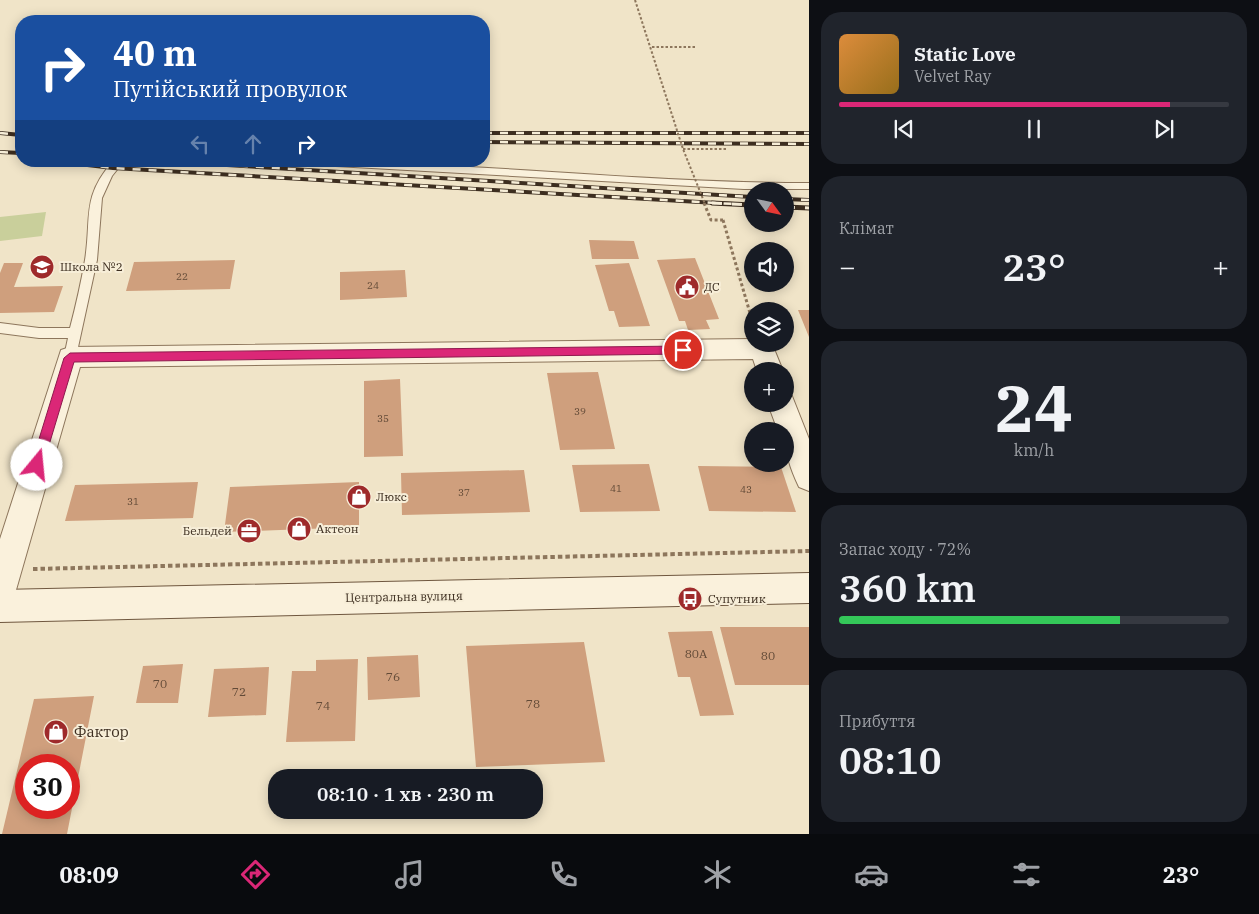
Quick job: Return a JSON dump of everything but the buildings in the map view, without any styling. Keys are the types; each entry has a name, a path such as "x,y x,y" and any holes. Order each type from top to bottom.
{"street":[{"path":"3,580 72,345 766,360"},
{"path":"785,412 809,478"},
{"name":"Центральна вулиця","path":"0,606 809,588"}],"lane":[{"path":"0,328 39,333 72,345 92,258 93,212 101,184 113,167"},
{"path":"407,167 744,186 809,186"}],"path":[{"path":"635,0 684,149 710,220 723,220 747,302"},
{"path":"652,47 697,47"},
{"path":"684,149 727,149"},
{"path":"3,580 809,552"}],"green space":[{"path":"46,212 42,236 0,241 0,217"}],"railway":[{"path":"0,133 15,134"},
{"path":"490,133 809,133"},
{"path":"490,142 809,144"},
{"path":"0,152 15,153"},
{"path":"104,167 734,204"},
{"path":"259,167 744,197"},
{"path":"794,199 809,200"},
{"path":"712,203 744,205"},
{"path":"794,207 809,208"}],"place":[{"name":"Школа №2","path":"42,267"},
{"name":"ДС","path":"687,287"},
{"name":"Люкс","path":"359,497"},
{"name":"Актеон","path":"299,529"},
{"name":"Бельдей","path":"249,531"},
{"name":"Супутник","path":"690,599"},
{"name":"Фактор","path":"56,732"}],"route":[{"path":"37,465 70,358 683,350"}]}
